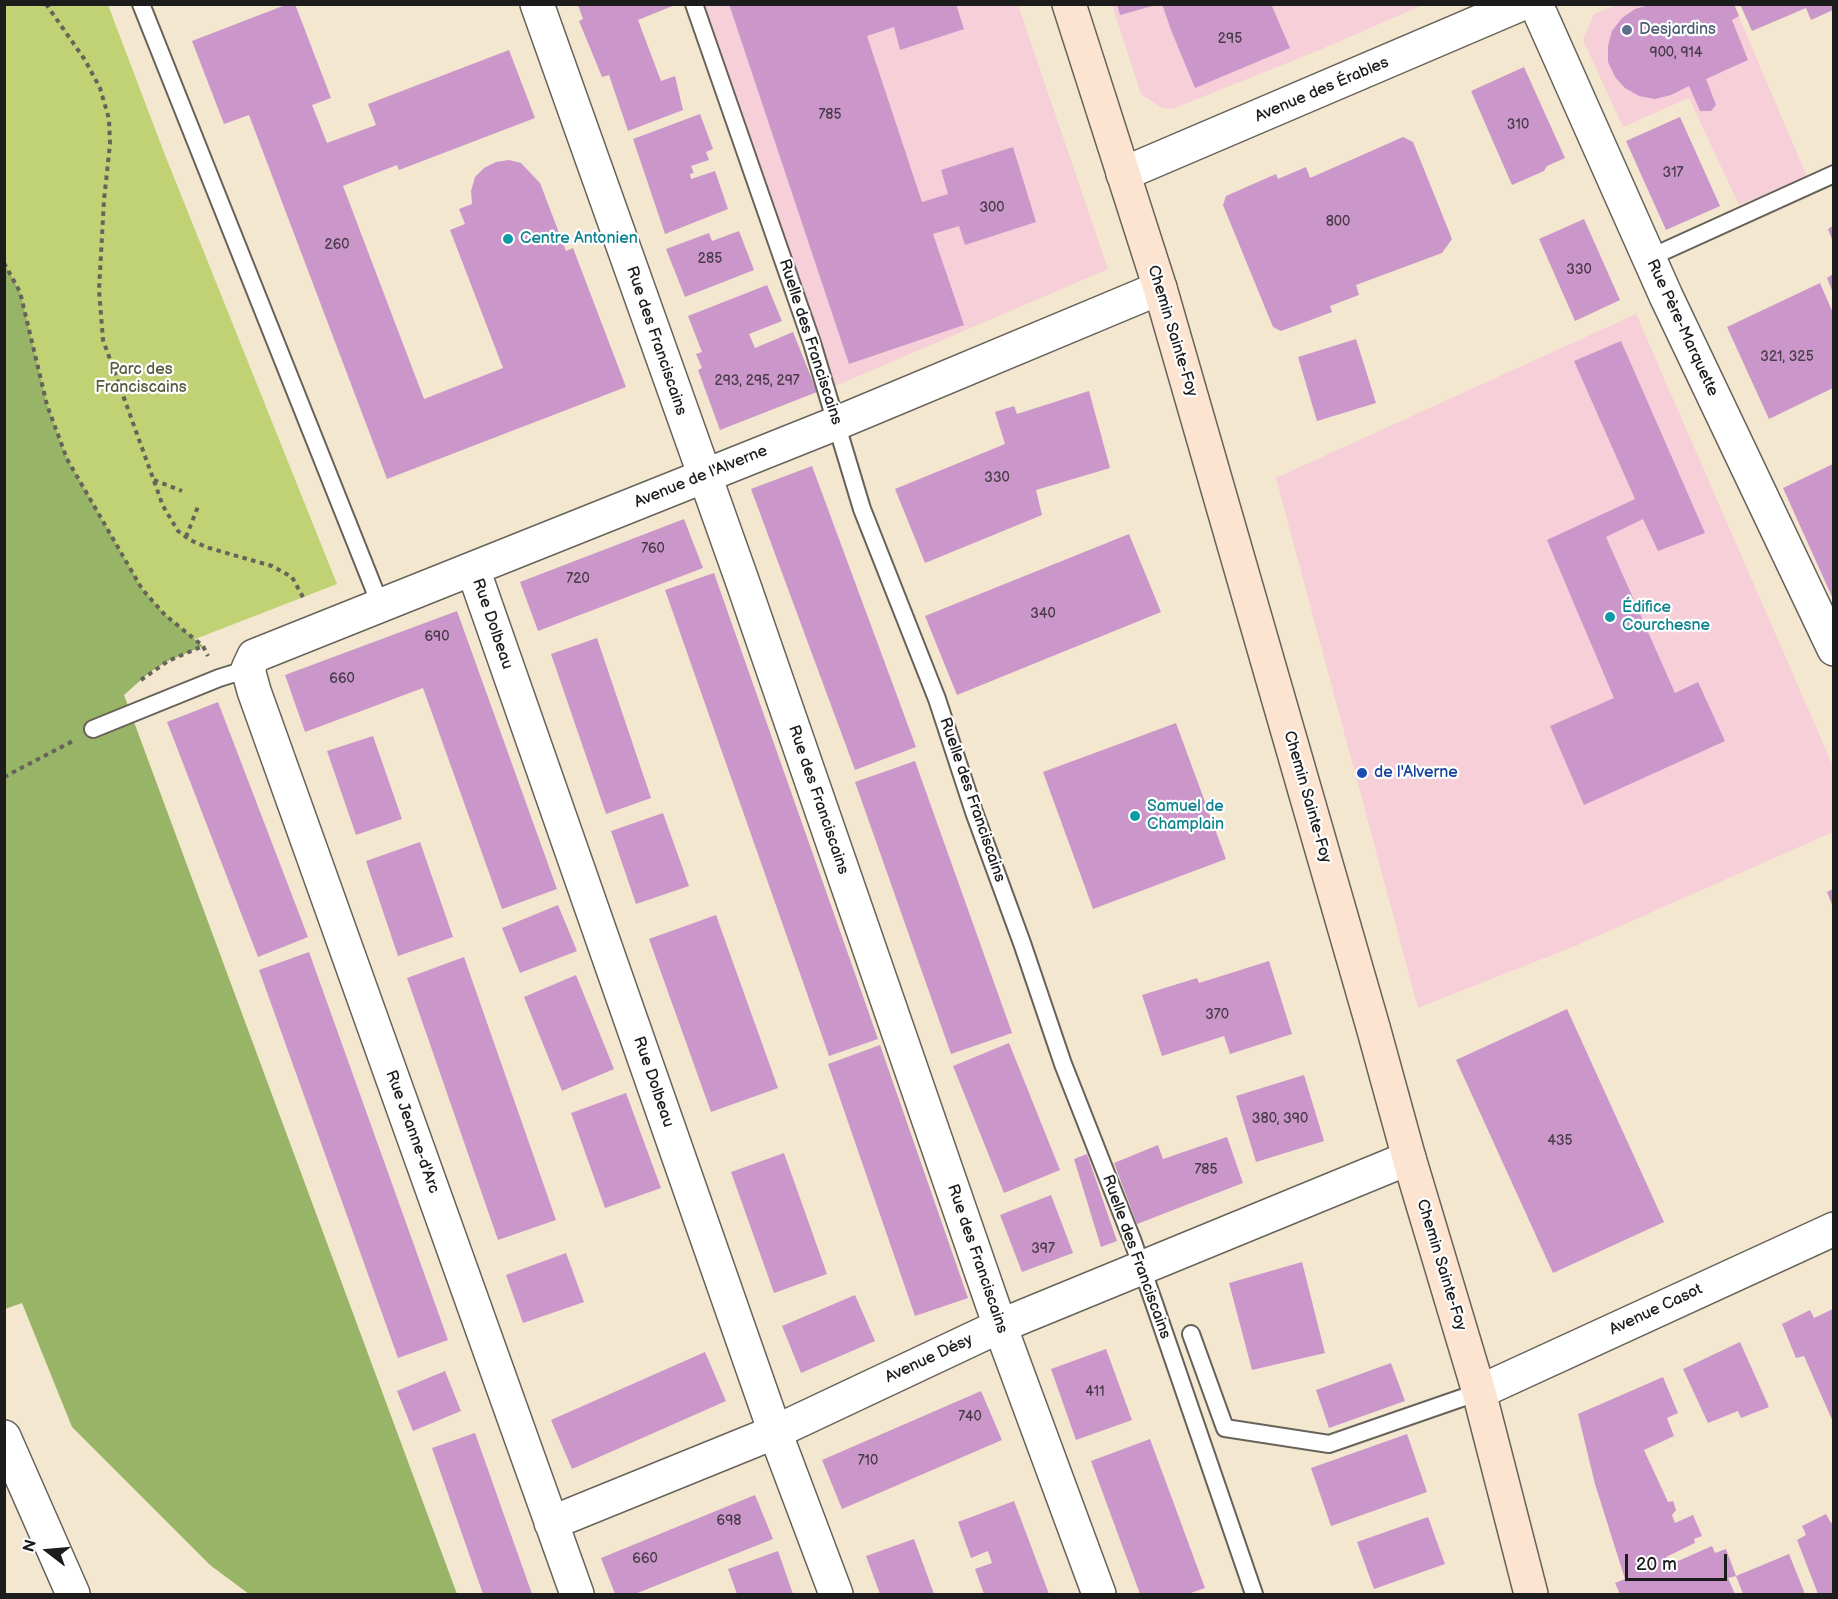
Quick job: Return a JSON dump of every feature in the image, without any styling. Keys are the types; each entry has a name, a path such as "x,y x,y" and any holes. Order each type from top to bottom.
{"main road":[{"name":"Chemin Sainte-Foy","path":"1068,4 1160,288 1409,1158 1479,1392 1531,1594"}],"street":[{"name":"Rue des Franciscains","path":"537,4 743,583 1000,1326 1099,1594"},
{"name":"Avenue des Érables","path":"1123,174 1521,4"},
{"name":"Rue Père-Marquette","path":"1536,4 1649,258 1833,649"},
{"name":"Avenue de l'Alverne","path":"233,674 254,656 837,423 1160,288"},
{"name":"Rue Dolbeau","path":"473,569 775,1432 836,1594"},
{"name":"Rue Jeanne-d'Arc","path":"233,674 254,691 577,1594"},
{"name":"Avenue Désy","path":"552,1523 775,1432 1000,1326 1409,1158"},
{"name":"Avenue Casot","path":"1479,1392 1833,1229"},
{"path":"4,1437 73,1594"}],"lane":[{"path":"141,4 380,604"},
{"name":"Ruelle des Franciscains","path":"694,4 812,343 862,508 937,699 974,812 1063,1064 1142,1269 1254,1594"},
{"path":"1649,258 1833,174"},
{"path":"87,733 233,674"},
{"path":"1191,1334 1226,1428 1329,1444 1479,1392"}],"path":[{"path":"46,4 85,60 100,87 109,119 110,144 99,290 102,340 163,506 178,531 186,537 209,548 272,566 292,577 302,593 317,630"},
{"path":"4,263 20,292 47,405 67,459 142,589 165,615 233,674"},
{"path":"153,479 182,491"},
{"path":"186,537 199,504"},
{"path":"4,777 87,733"}],"shaded area":[{"path":"692,5 1018,5 1108,269 835,386"},
{"path":"1112,5 1423,5 1322,49 1172,109 1160,107 1141,94"},
{"path":"1616,5 1734,5 1807,177 1739,205 1689,98 1623,127 1583,40 1594,14"},
{"path":"1636,314 1833,766 1833,832 1575,946 1418,1008 1276,478"}],"green space":[{"name":"Parc des Franciscains","path":"4,5 108,5 165,155 337,584 144,659 5,294"},
{"path":"4,263 20,292 47,405 67,459 142,589 165,615 203,646 168,661 150,672 124,695 457,1594 249,1594 210,1565 72,1427 22,1303 5,1309"}],"building":[{"name":"Centre Antonien","path":"288,4 295,4 331,98 312,105 327,143 376,125 368,104 509,50 535,118 399,170 397,165 343,186 424,399 503,368 450,230 465,224 459,209 472,204 471,191 475,177 484,168 496,162 509,160 521,163 540,183 566,251 573,248 626,387 387,479 249,115 224,124 192,41"},
{"path":"729,4 956,4 964,29 900,50 894,27 867,36 922,202 948,194 941,170 1013,147 1036,222 965,245 959,226 933,234 964,325 849,364"},
{"path":"1117,4 1156,4 1156,5 1120,15"},
{"path":"1162,4 1271,4 1290,48 1195,88"},
{"path":"1653,4 1734,4 1739,16 1732,20 1748,60 1706,79 1716,105 1711,111 1700,111 1689,86 1671,95 1655,99 1639,96 1625,88 1615,77 1608,62 1608,46 1612,31 1622,18 1635,9"},
{"path":"1740,4 1833,4 1833,10 1811,20 1806,8 1752,31"},
{"path":"578,5 675,5 638,20 661,81 675,76 683,110 628,131 609,75 602,77 579,21 583,19"},
{"path":"1524,67 1565,158 1547,166 1544,171 1512,185 1471,91"},
{"path":"700,114 713,149 706,152 709,160 691,166 694,173 690,174 691,179 715,171 728,209 665,234 633,139"},
{"path":"1680,117 1720,206 1666,230 1626,141"},
{"path":"1403,137 1413,142 1452,239 1442,253 1356,285 1359,295 1330,306 1332,312 1281,331 1273,327 1223,205 1226,196 1276,174 1278,179 1306,167 1310,178"},
{"path":"1584,219 1620,300 1575,321 1539,239"},
{"path":"1833,226 1833,242 1828,229"},
{"path":"739,231 754,270 685,297 666,249 709,233 712,241"},
{"path":"1833,274 1833,293 1827,278"},
{"path":"1820,283 1833,313 1833,388 1769,419 1727,327"},
{"path":"767,285 782,321 749,334 755,348 793,332 817,392 720,430 698,370 702,368 696,354 702,352 688,316"},
{"path":"1356,339 1376,403 1317,421 1298,357"},
{"name":"Édifice Courchesne","path":"1621,341 1705,533 1658,551 1643,519 1606,537 1675,693 1698,682 1725,741 1584,805 1550,726 1614,698 1547,540 1635,499 1574,361"},
{"path":"1089,391 1110,468 1036,490 1042,515 925,563 895,489 1005,444 995,412 1014,406 1017,414"},
{"path":"1833,464 1833,599 1783,488"},
{"path":"812,466 916,747 855,770 751,489"},
{"path":"684,519 703,568 538,631 520,582"},
{"path":"1129,534 1161,612 957,695 925,616"},
{"path":"714,573 878,1039 829,1056 665,590"},
{"path":"457,611 557,889 502,909 423,688 305,732 285,675"},
{"path":"597,638 651,798 606,814 551,654"},
{"path":"218,702 308,937 258,957 167,722"},
{"name":"Samuel de Champlain","path":"1176,723 1226,859 1093,909 1043,772"},
{"path":"373,736 402,819 356,835 327,751"},
{"path":"915,761 1012,1033 951,1054 855,782"},
{"path":"663,813 689,886 636,904 611,831"},
{"path":"420,842 453,937 398,956 366,861"},
{"path":"1833,889 1833,907 1827,892"},
{"path":"558,905 577,951 520,973 502,928"},
{"path":"716,915 778,1088 711,1112 649,939"},
{"path":"309,952 448,1340 398,1358 259,970"},
{"path":"464,957 556,1220 498,1240 407,978"},
{"path":"1269,961 1292,1034 1230,1054 1224,1036 1162,1056 1142,995 1197,978 1199,983"},
{"path":"576,975 614,1069 562,1091 524,997"},
{"path":"1567,1009 1664,1222 1553,1273 1456,1060"},
{"path":"1009,1043 1060,1170 1004,1193 953,1066"},
{"path":"880,1045 968,1298 915,1316 828,1064"},
{"path":"1304,1075 1324,1141 1256,1162 1236,1096"},
{"path":"626,1093 661,1188 605,1208 571,1113"},
{"path":"1227,1137 1243,1183 1137,1224 1114,1163 1158,1145 1163,1159"},
{"path":"784,1153 827,1274 774,1293 731,1172"},
{"path":"1087,1154 1117,1241 1101,1247 1074,1159"},
{"path":"1051,1195 1073,1253 1022,1272 1000,1215"},
{"path":"566,1253 584,1302 523,1323 506,1275"},
{"path":"1302,1262 1325,1353 1252,1370 1229,1283"},
{"path":"855,1295 875,1341 801,1373 782,1326"},
{"path":"1833,1309 1833,1422 1804,1356 1796,1358 1782,1324 1810,1310 1814,1318"},
{"path":"1740,1342 1769,1407 1741,1418 1738,1411 1708,1423 1683,1369"},
{"path":"1106,1349 1132,1420 1076,1440 1051,1369"},
{"path":"705,1352 726,1401 572,1469 551,1420"},
{"path":"1391,1363 1405,1401 1329,1428 1316,1390"},
{"path":"445,1371 461,1411 413,1431 397,1391"},
{"path":"1663,1377 1678,1413 1667,1418 1674,1436 1644,1450 1668,1502 1673,1501 1676,1510 1672,1515 1675,1523 1693,1515 1702,1536 1694,1539 1695,1543 1666,1557 1669,1565 1712,1546 1715,1553 1726,1549 1736,1576 1728,1578 1735,1594 1620,1594 1615,1583 1625,1579 1595,1484 1578,1414"},
{"path":"981,1391 1002,1440 842,1509 822,1460"},
{"path":"475,1433 532,1594 483,1594 432,1448"},
{"path":"1407,1434 1427,1492 1331,1526 1311,1468"},
{"path":"1150,1439 1205,1588 1188,1594 1140,1594 1091,1461"},
{"path":"755,1495 773,1539 635,1594 615,1594 601,1558"},
{"path":"1014,1501 1049,1594 984,1594 975,1569 992,1563 988,1551 971,1558 958,1522"},
{"path":"1826,1514 1831,1523 1833,1522 1833,1594 1818,1594 1797,1540 1806,1535 1802,1526"},
{"path":"1428,1517 1445,1564 1374,1589 1357,1542"},
{"path":"914,1539 934,1594 880,1594 866,1556"},
{"path":"778,1551 793,1594 737,1594 728,1569"},
{"path":"1789,1554 1805,1594 1743,1594 1736,1576"}],"place":[{"name":"Desjardins","path":"1627,30"},
{"name":"Centre Antonien","path":"508,239"},
{"name":"Édifice Courchesne","path":"1610,617"},
{"name":"de l'Alverne","path":"1362,773"},
{"name":"Samuel de Champlain","path":"1135,816"}]}
